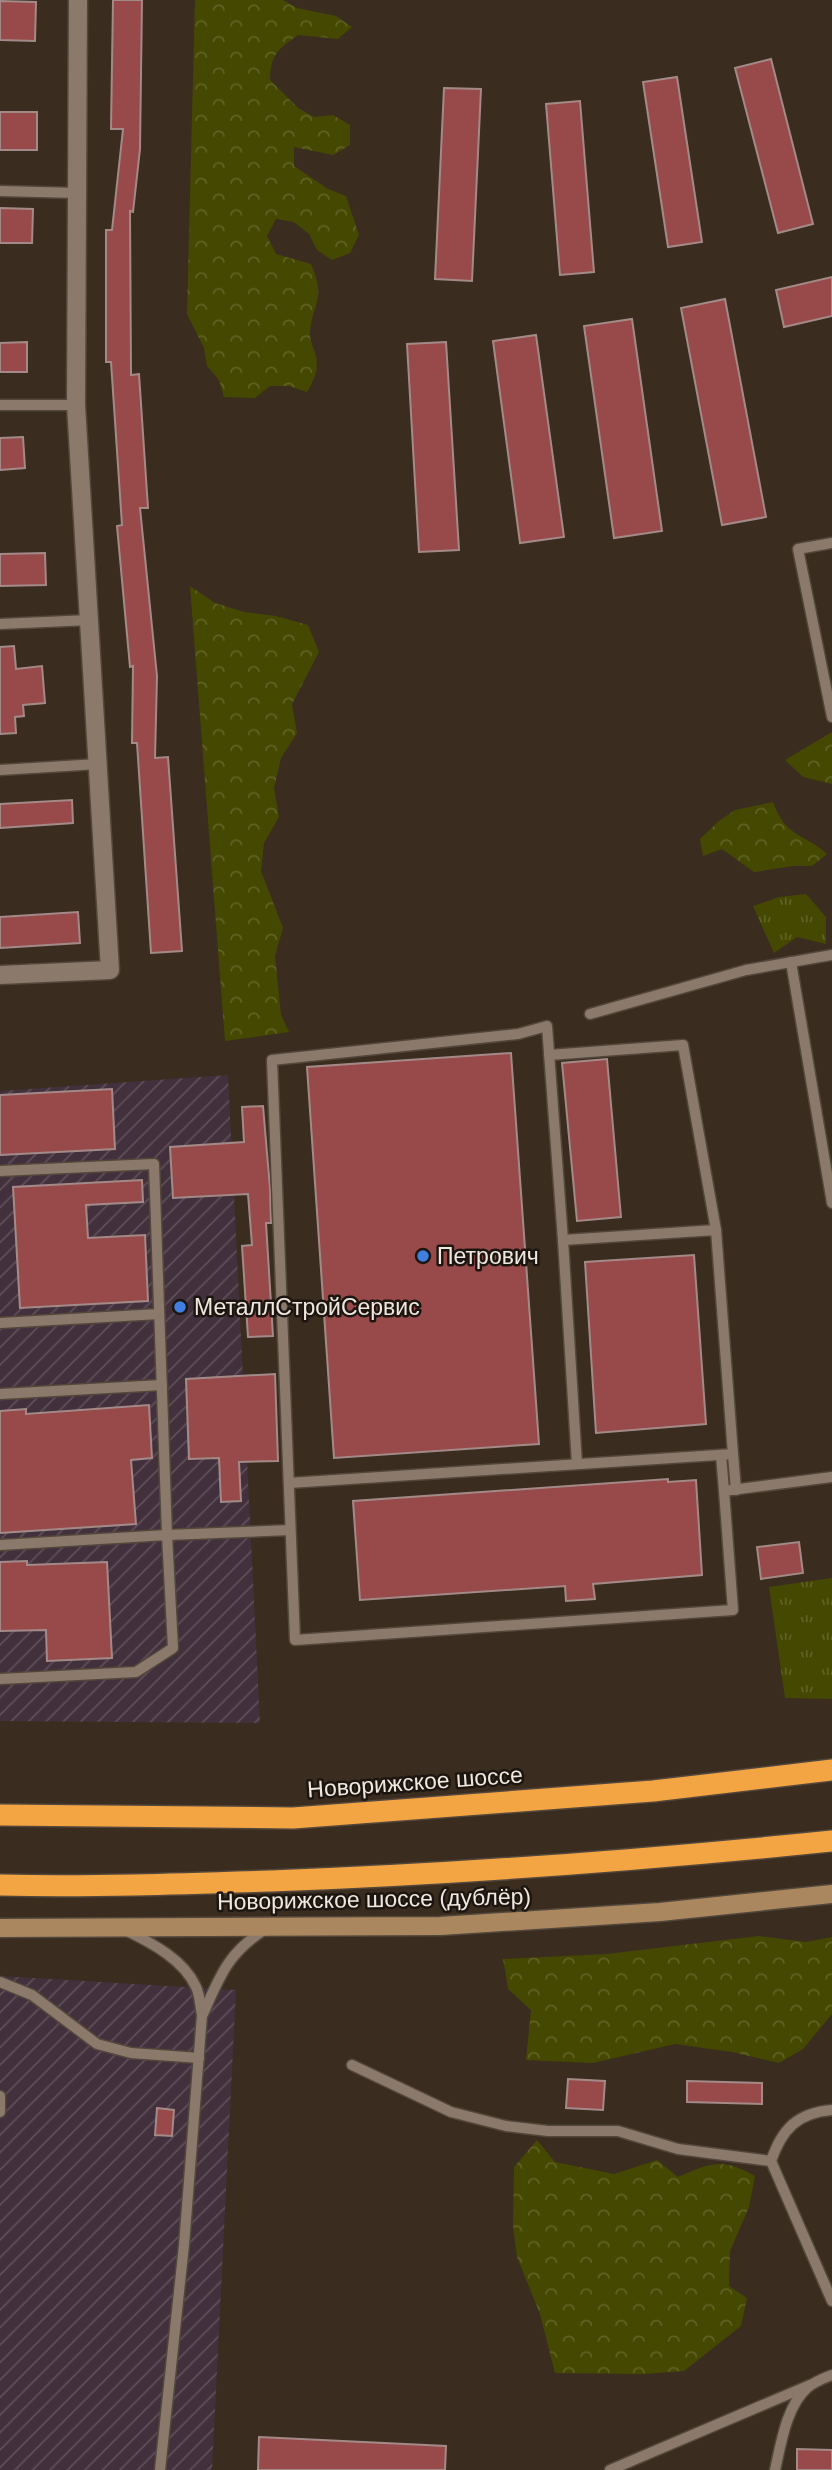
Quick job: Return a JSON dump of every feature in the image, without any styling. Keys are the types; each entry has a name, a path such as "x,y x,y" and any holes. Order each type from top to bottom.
{"highway":[{"name":"Новорижское шоссе","path":"0,1815 293,1818 653,1791 832,1770"},
{"path":"0,1885 91,1887 361,1878 678,1857 832,1841"}],"street":[{"path":"0,975 110,970 76,405 78,0"},
{"path":"796,1774 832,1762"},
{"name":"Новорижское шоссе (дублёр)","path":"0,1928 440,1926 660,1912 832,1894"}],"lane":[{"path":"0,191 77,193"},
{"path":"0,405 76,405"},
{"path":"832,543 798,549 832,717"},
{"path":"0,624 90,620"},
{"path":"0,770 98,764"},
{"path":"590,1014 746,970 832,955"},
{"path":"791,962 832,1203"},
{"path":"577,1464 547,1026 518,1034 272,1060 295,1640 733,1610 721,1455"},
{"path":"549,1055 683,1045 716,1230 736,1490"},
{"path":"0,1171 154,1164 173,1648 136,1672 0,1679"},
{"path":"563,1240 716,1230"},
{"path":"0,1323 159,1314"},
{"path":"0,1394 162,1385"},
{"path":"289,1483 733,1454"},
{"path":"724,1491 832,1477"},
{"path":"0,1545 290,1530"},
{"path":"202,2015 223,1968 245,1942 271,1926"},
{"path":"123,1929 153,1944 178,1963 196,1986 202,2015 184,2245 160,2470"},
{"path":"0,1982 32,1995 97,2043 131,2053 199,2058"},
{"path":"352,2065 450,2112 506,2126 548,2131 618,2131 678,2149 771,2161"},
{"path":"0,2096 0,2112"},
{"path":"832,2110 804,2116 790,2126 778,2141 771,2161 832,2301"},
{"path":"610,2470 832,2375"},
{"path":"775,2470 783,2434 799,2396 810,2385"}],"shaded area":[{"path":"228,1075 260,1723 0,1721 0,1091"},
{"path":"0,1976 236,1990 212,2470 0,2470"}],"green space":[{"path":"195,0 283,0 297,8 336,16 352,27 338,39 298,35 276,53 271,71 270,80 298,108 314,117 333,115 350,125 350,145 333,155 294,147 294,166 328,189 346,196 359,235 350,253 332,260 317,250 309,234 294,222 276,219 267,236 276,254 311,264 316,276 318,294 310,334 317,366 307,392 289,386 270,386 255,398 224,397 219,380 207,366 204,348 187,314"},
{"path":"190,586 215,603 308,625 319,652 292,704 297,733 281,758 274,788 279,817 264,843 261,871 283,928 275,956 281,1015 289,1032 225,1041"},
{"path":"832,732 832,784 803,777 785,760"},
{"path":"773,802 789,829 827,854 812,866 754,872 722,849 703,856 700,839 719,821 735,810"},
{"path":"806,894 826,917 826,944 797,937 774,953 753,906 779,897"},
{"path":"832,1578 832,1699 785,1698 769,1587"},
{"path":"759,1936 806,1942 832,1937 832,2014 803,2049 779,2063 732,2052 675,2044 593,2063 526,2060 531,2010 508,1989 503,1959 607,1954"},
{"path":"537,2140 555,2162 614,2174 657,2160 678,2177 716,2164 733,2166 755,2176 749,2207 730,2251 729,2286 747,2298 741,2326 684,2371 644,2374 555,2373 540,2314 517,2257 513,2226 514,2167"}],"building":[{"path":"113,0 142,0 140,149 133,212 130,211 131,375 139,374 148,508 140,508 157,676 155,758 168,757 182,951 151,953 137,743 132,743 133,666 130,667 117,526 122,525 111,362 106,362 106,230 112,230 123,129 111,129"},
{"path":"0,1 36,2 35,41 0,40"},
{"path":"771,59 813,224 778,233 735,68"},
{"path":"677,77 702,242 668,247 643,82"},
{"path":"444,88 481,89 472,281 435,279"},
{"path":"580,101 594,272 560,275 546,104"},
{"path":"0,112 37,112 37,150 0,150"},
{"path":"0,208 33,209 32,243 0,243"},
{"path":"832,277 832,316 784,327 776,290"},
{"path":"725,299 766,517 722,525 681,308"},
{"path":"632,319 662,531 614,538 584,326"},
{"path":"536,335 564,537 520,543 493,341"},
{"path":"27,342 27,372 0,372 0,343"},
{"path":"446,342 459,550 419,552 407,344"},
{"path":"23,437 25,468 0,470 0,438"},
{"path":"45,553 46,585 0,586 0,554"},
{"path":"14,646 16,669 42,666 45,703 23,705 24,716 15,717 16,733 0,734 0,647"},
{"path":"72,800 73,823 0,828 0,804"},
{"path":"78,912 80,943 0,948 0,917"},
{"name":"Петрович","path":"511,1053 539,1444 334,1458 307,1067"},
{"path":"607,1059 621,1217 577,1221 562,1063"},
{"path":"112,1089 115,1149 0,1155 0,1095"},
{"path":"263,1106 270,1188 271,1223 266,1223 273,1336 248,1337 242,1246 252,1245 248,1194 173,1198 170,1147 244,1142 242,1107"},
{"path":"142,1180 143,1202 86,1205 88,1238 145,1235 148,1301 20,1308 13,1187"},
{"path":"694,1255 706,1424 596,1433 585,1262"},
{"path":"275,1374 278,1461 239,1462 241,1501 221,1502 219,1458 189,1459 186,1379"},
{"path":"149,1405 152,1458 131,1460 136,1524 0,1533 0,1411 26,1409 26,1414"},
{"path":"668,1479 668,1482 696,1480 702,1575 593,1584 595,1599 566,1601 565,1586 360,1600 353,1501"},
{"path":"799,1542 803,1573 761,1579 757,1547"},
{"path":"27,1561 27,1565 107,1562 112,1658 47,1661 46,1630 0,1631 0,1562"},
{"path":"568,2079 605,2081 603,2110 566,2108"},
{"path":"687,2081 762,2083 762,2104 687,2102"},
{"path":"157,2108 174,2110 172,2136 155,2135"},
{"path":"259,2437 446,2446 445,2470 258,2470"},
{"path":"797,2449 832,2450 832,2470 797,2470"}],"place":[{"name":"Петрович","path":"423,1256"},
{"name":"МеталлСтройСервис","path":"180,1307"}]}
